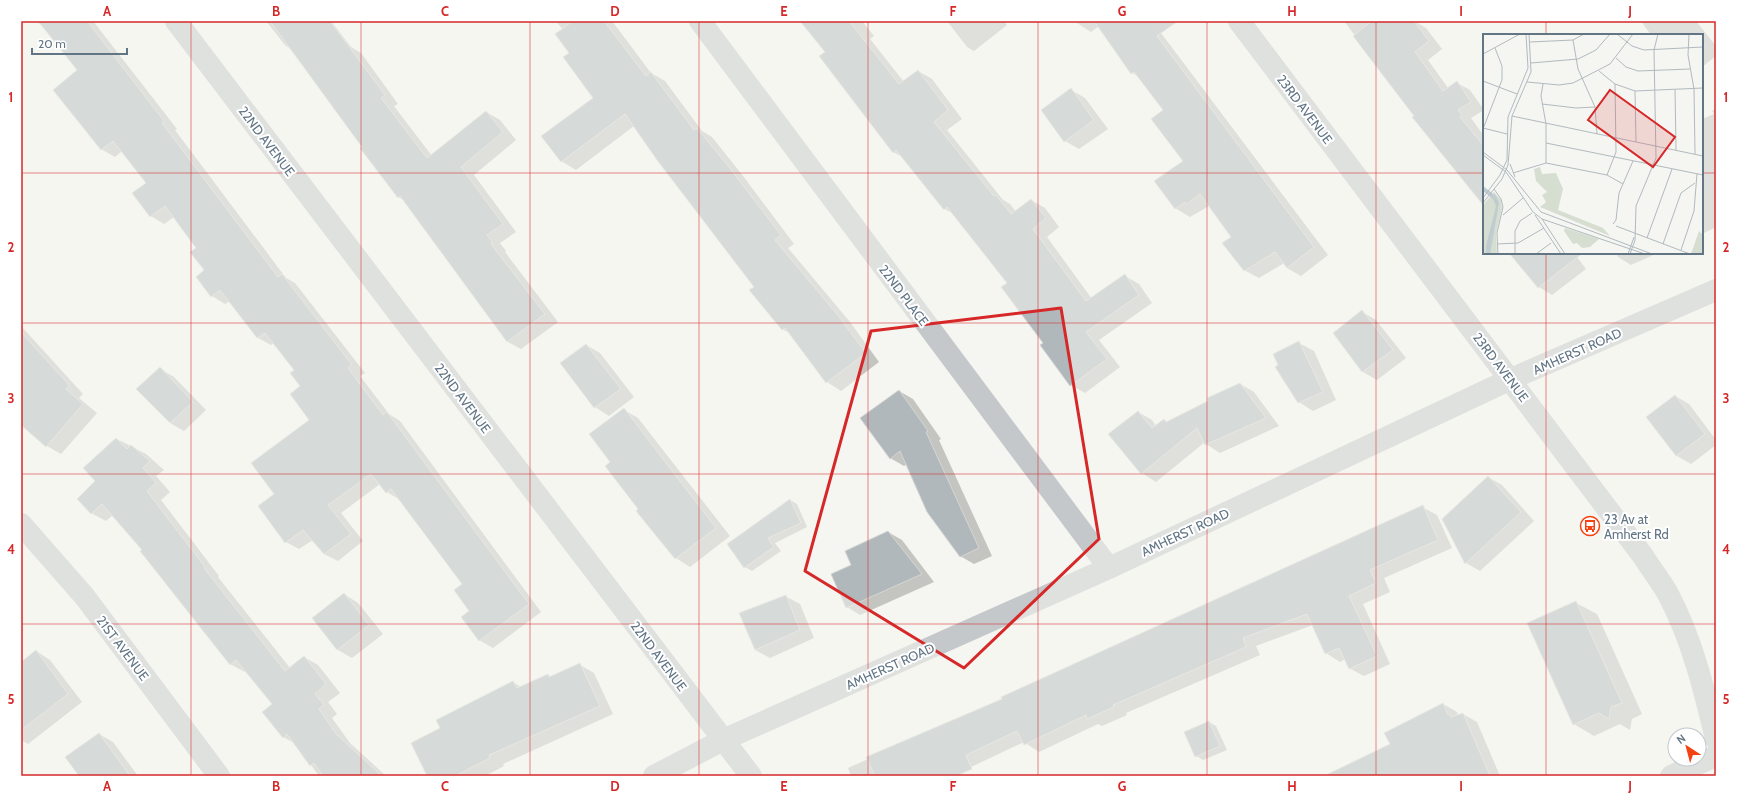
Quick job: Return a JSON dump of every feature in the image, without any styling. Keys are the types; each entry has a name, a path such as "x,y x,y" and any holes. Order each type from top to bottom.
{"street":[{"name":"22ND AVENUE","path":"176,21 751,776"},
{"name":"22ND PLACE","path":"700,21 1109,568"},
{"name":"23RD AVENUE","path":"1239,21 1643,556 1668,594 1685,630 1697,665 1716,739"},
{"name":"AMHERST ROAD","path":"654,776 723,740 1109,568 1510,379 1716,290"},
{"name":"21ST AVENUE","path":"21,524 85,597 219,776"},
{"path":"1671,776 1716,756"}],"highlighted area":[{"path":"1061,308 1099,539 964,668 805,571 871,331"}],"building":[{"path":"38,21 87,21 164,121 162,123 278,277 282,274 352,365 348,368 383,415 387,412 529,604 479,641 461,617 469,611 454,590 462,584 391,489 386,493 371,474 328,505 351,534 324,554 303,530 285,543 258,506 274,494 251,463 309,420 290,394 300,386 290,373 294,370 265,333 257,338 220,290 211,297 196,277 204,270 190,252 196,248 165,206 150,217 132,193 146,183 113,141 101,150 53,90 77,70"},
{"path":"270,21 330,21 385,95 381,98 427,158 486,111 503,132 461,167 503,224 487,235 493,243 491,244 545,314 507,342 400,196 398,198 360,148 362,147"},
{"path":"573,21 604,21 646,76 651,72 694,130 697,128 729,167 781,235 775,240 836,313 866,353 826,383 785,328 782,330 749,290 754,287 657,160 625,114 561,162 541,136 593,98 563,57 569,53 555,34"},
{"path":"800,21 849,21 899,84 918,70 948,110 934,122 994,196 996,195 1011,214 1031,199 1046,218 1033,229 1086,301 1125,274 1139,295 1086,332 1107,359 1070,386 1040,345 1043,343 1001,287 1007,283 947,207 944,210 896,150 893,153 819,56 825,52"},
{"path":"1094,21 1178,21 1157,36 1314,247 1287,268 1275,252 1244,271 1222,243 1231,237 1200,194 1187,204 1185,202 1175,209 1154,181 1183,161 1151,119 1163,110 1134,72 1131,74"},
{"path":"1372,21 1414,21 1429,41 1415,52 1443,91 1457,81 1471,102 1458,110 1462,115 1460,117 1483,145 1483,205 1412,117 1414,116 1353,36"},
{"path":"1071,88 1094,120 1064,142 1041,110"},
{"path":"1510,254 1582,254 1538,288"},
{"path":"1362,310 1393,350 1362,372 1333,333"},
{"path":"21,332 69,385 66,389 83,404 46,447 21,425"},
{"path":"1299,341 1323,392 1298,403 1275,367 1278,365 1273,354"},
{"path":"586,344 621,389 594,408 560,363"},
{"path":"160,367 193,402 170,423 136,389"},
{"path":"1240,383 1266,418 1205,445 1197,428 1141,474 1108,434 1138,411 1152,428 1164,419 1166,422 1208,401 1207,398"},
{"path":"899,390 928,431 926,432 979,548 960,557 927,512 900,451 890,459 860,418"},
{"path":"1675,395 1705,434 1676,456 1646,417"},
{"path":"624,408 716,528 675,559 636,511 638,509 605,466 610,462 589,434"},
{"path":"116,438 127,449 131,445 150,461 143,468 156,483 147,491 205,567 204,568 285,671 304,656 326,684 315,694 324,705 319,709 336,734 382,776 323,776 314,763 310,766 287,734 283,738 262,712 272,704 236,660 230,665 140,551 142,550 102,504 91,514 77,499 95,481 83,468"},
{"path":"1488,476 1521,512 1465,564 1442,519"},
{"path":"790,499 801,523 768,538 774,547 744,568 727,544"},
{"path":"1423,505 1438,540 1370,570 1376,583 1349,596 1377,656 1349,669 1339,648 1325,654 1307,614 1243,638 1246,647 1113,705 1114,707 1087,719 1086,715 1024,745 1017,731 966,755 972,769 956,776 875,776 866,757 1002,699 1001,697"},
{"path":"888,531 922,574 846,608 831,574 851,565 845,551"},
{"path":"344,593 369,625 337,650 312,618"},
{"path":"786,595 800,630 755,650 739,613"},
{"path":"1576,601 1622,703 1611,707 1609,719 1599,713 1573,725 1527,623"},
{"path":"36,650 68,694 21,730 21,662"},
{"path":"580,663 600,706 489,755 490,758 455,776 427,776 411,743 440,728 436,720 513,681 517,688 548,674 549,677"},
{"path":"1443,703 1448,715 1450,714 1451,717 1463,713 1490,776 1324,776 1390,744 1384,733"},
{"path":"1209,721 1220,746 1195,757 1184,732"},
{"path":"99,733 130,776 79,776 65,757"}],"place":[{"name":"23 Av at Amherst Rd","path":"1590,526"}]}
